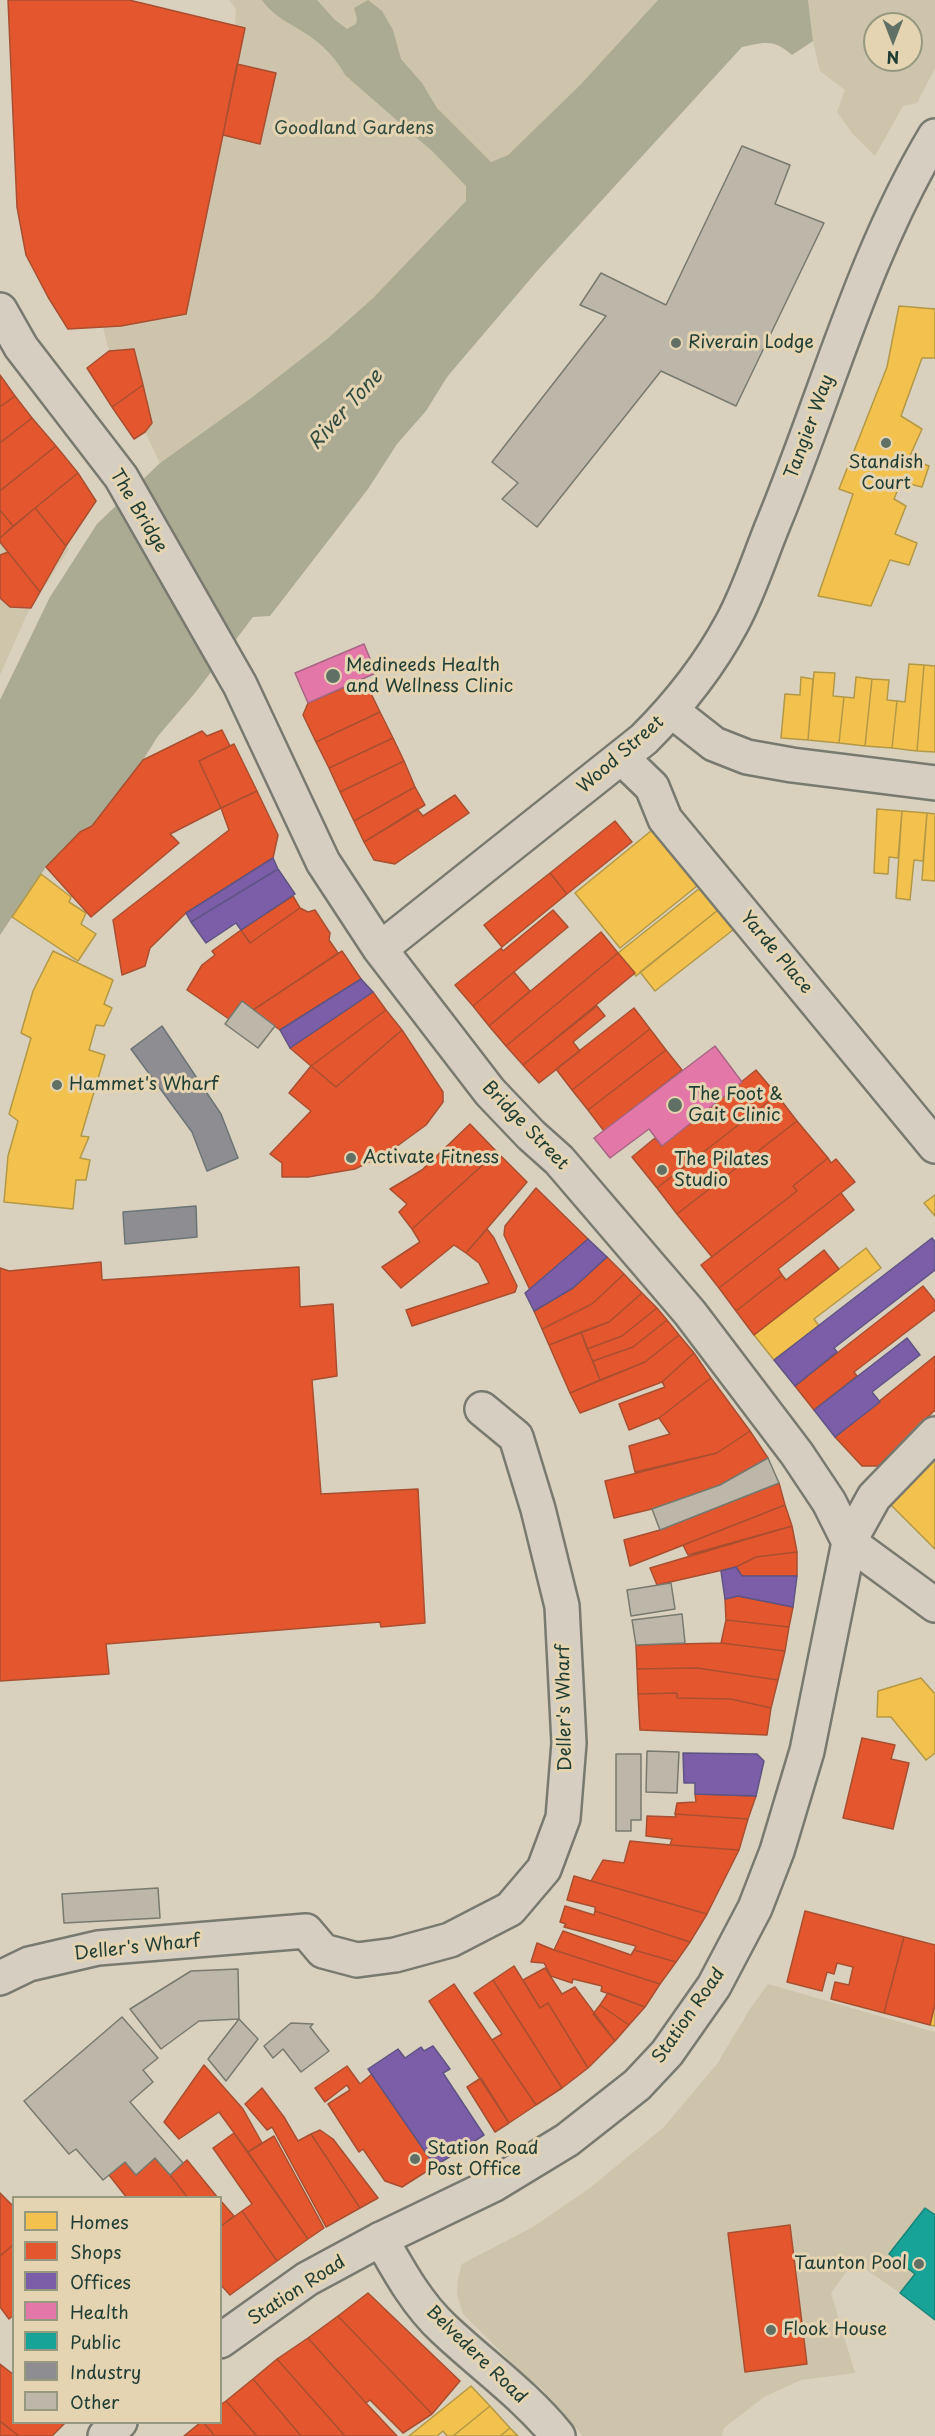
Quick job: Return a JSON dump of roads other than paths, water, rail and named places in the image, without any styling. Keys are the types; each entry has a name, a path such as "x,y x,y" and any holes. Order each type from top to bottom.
{"main road":[{"name":"Tangier Way","path":"672,711 715,652 734,621 790,483 857,298 912,178 935,136"},
{"name":"The Bridge","path":"0,310 21,346 121,477 240,685"},
{"name":"Bridge Street","path":"240,685 322,862 380,949 490,1092 531,1135 559,1160 690,1313 797,1454 829,1502 849,1542"},
{"name":"Wood Street","path":"380,949 621,758 672,711 714,744 747,757 935,783"},
{"name":"Yarde Place","path":"621,758 652,787 665,819 935,1146"},
{"name":"Deller's Wharf","path":"0,1978 28,1964 98,1948 306,1931 323,1951 357,1960 395,1955 450,1940 510,1910 544,1869 563,1818 569,1743 566,1666 562,1606 538,1509 516,1437 482,1409"},
{"path":"935,1434 874,1497 849,1542 935,1605"},
{"name":"Station Road","path":"222,2340 307,2279 381,2239 493,2185 567,2140 637,2085 667,2053 714,1986 756,1908 792,1804 807,1752 849,1542"},
{"name":"Belvedere Road","path":"381,2239 407,2285 442,2328 502,2379 558,2436"}],"water":[{"name":"River Tone","path":"262,0 317,0 335,20 347,29 356,24 354,8 368,0 382,11 393,30 401,59 422,83 437,108 491,162 508,155 581,84 658,0 808,0 813,41 792,55 780,46 769,43 742,47 538,270 447,377 426,411 397,444 368,489 270,616 253,617 195,693 158,736 143,760 92,826 80,832 46,867 0,935 0,700 50,597 97,524 160,463 251,398 327,339 373,298 466,201 466,186 432,151 345,75 321,45 278,16"}],"place":[{"name":"Riverain Lodge","path":"676,343"},
{"name":"Standish Court","path":"886,443"},
{"name":"Medineeds Health and Wellness Clinic","path":"333,676"},
{"name":"Hammet's Wharf","path":"57,1085"},
{"name":"The Foot & Gait Clinic","path":"675,1105"},
{"name":"Activate Fitness","path":"351,1158"},
{"name":"The Pilates Studio","path":"662,1170"},
{"name":"Station Road Post Office","path":"415,2159"},
{"name":"Taunton Pool","path":"919,2264"},
{"name":"Flook House","path":"771,2330"}],"park label":[{"name":"Goodland Gardens","path":"354,129"}]}
